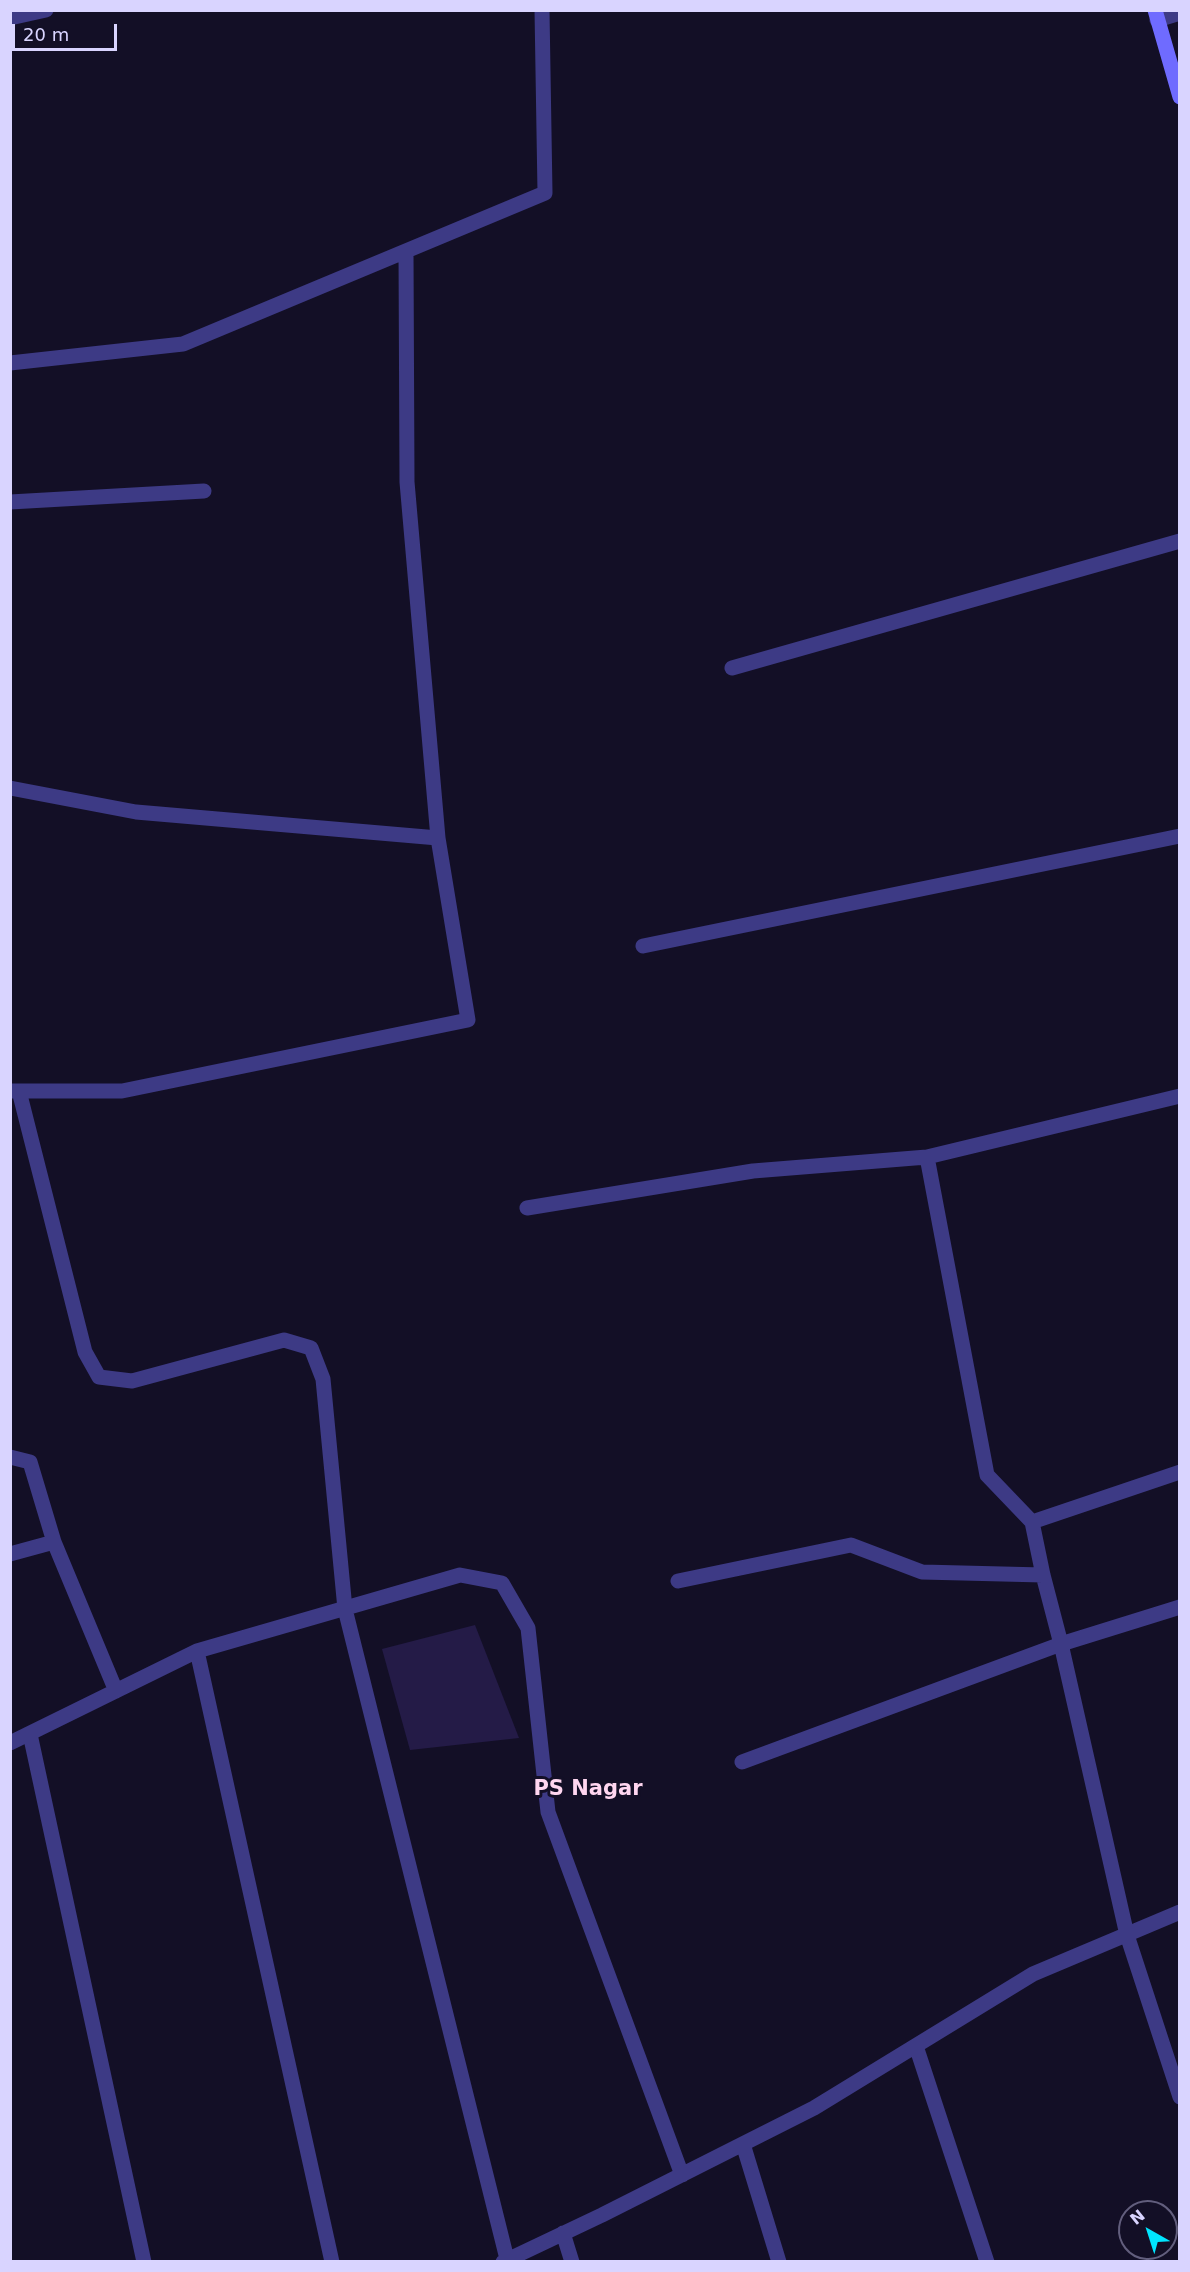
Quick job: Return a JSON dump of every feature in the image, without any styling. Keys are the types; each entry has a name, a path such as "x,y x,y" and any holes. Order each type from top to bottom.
{"main road":[{"path":"1156,15 1179,97"}],"street":[{"path":"10,18 46,10"},
{"path":"10,363 183,344 545,193 542,10"},
{"path":"1156,15 1179,13"},
{"path":"406,251 407,482 438,838 468,1020 122,1091 15,1091 85,1352 99,1377 132,1381 284,1340 312,1348 323,1379 345,1608 505,2260 682,2175 814,2108 1033,1974 1179,1912"},
{"path":"10,502 204,491"},
{"path":"732,668 1179,541"},
{"path":"10,788 136,812 438,838"},
{"path":"643,946 1179,837"},
{"path":"527,1208 753,1171 927,1157 1179,1096"},
{"path":"927,1157 987,1474 1032,1522 1043,1575 1062,1644 1127,1935 1179,2097"},
{"path":"10,1457 30,1462 54,1542 116,1691"},
{"path":"1032,1522 1179,1472"},
{"path":"10,1554 54,1542"},
{"path":"678,1581 851,1545 922,1572 1043,1575"},
{"path":"10,1743 197,1652 460,1575 502,1583 528,1628 548,1812 682,2175"},
{"path":"742,1762 1062,1644 1179,1607"},
{"path":"197,1652 332,2262"},
{"path":"30,1734 144,2262"},
{"path":"916,2046 987,2262"},
{"path":"743,2144 779,2262"},
{"path":"563,2233 572,2262"}],"building":[{"path":"475,1625 519,1738 410,1750 382,1649"}],"district":[{"name":"PS Nagar","path":"588,1790"}]}
